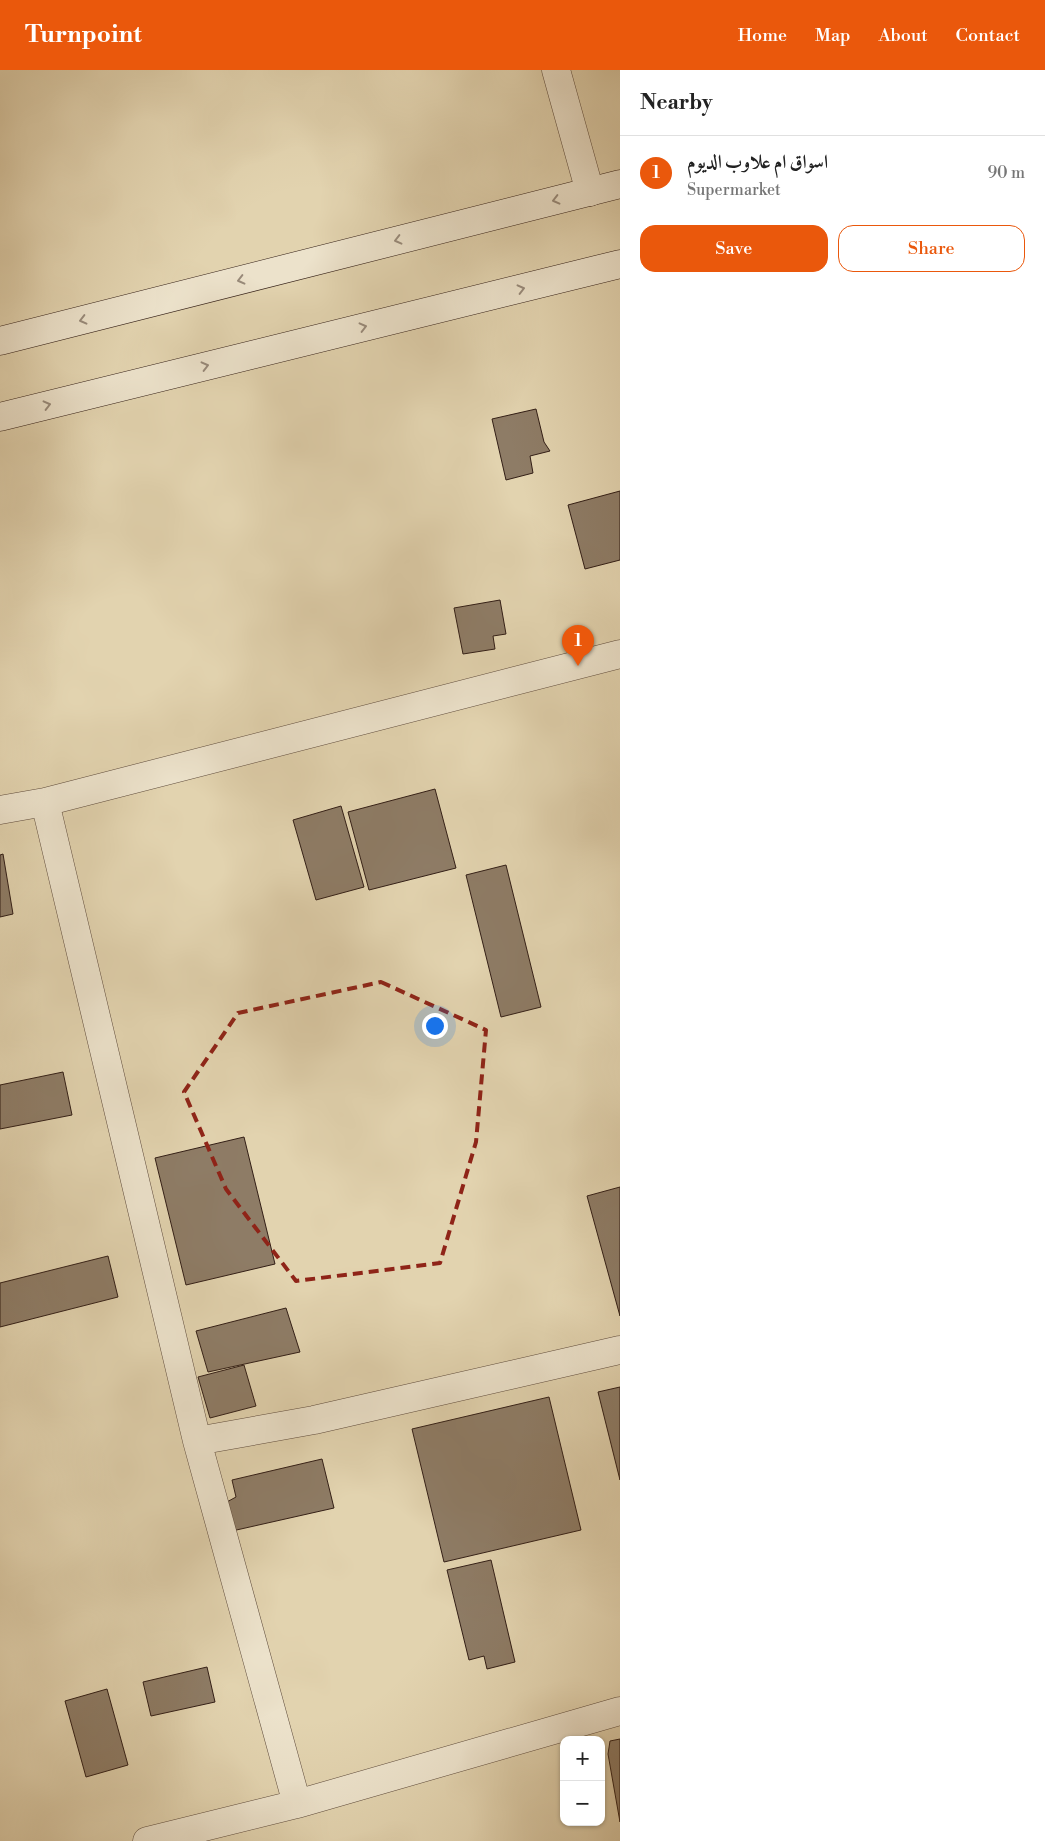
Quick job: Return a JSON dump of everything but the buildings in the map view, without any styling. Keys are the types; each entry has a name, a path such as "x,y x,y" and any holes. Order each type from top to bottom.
{"street":[{"path":"556,70 590,192"},
{"path":"0,341 620,184"},
{"path":"0,417 620,264"},
{"path":"0,810 45,802 620,654"},
{"path":"45,802 196,1441 297,1804"},
{"path":"196,1441 314,1420 620,1350"},
{"path":"147,1841 297,1804 620,1711"}],"highlighted area":[{"path":"381,982 486,1030 476,1142 440,1263 296,1281 226,1189 184,1092 238,1013"}],"place":[{"name":"اسواق ام علاوب الديوم","path":"578,666"}]}
